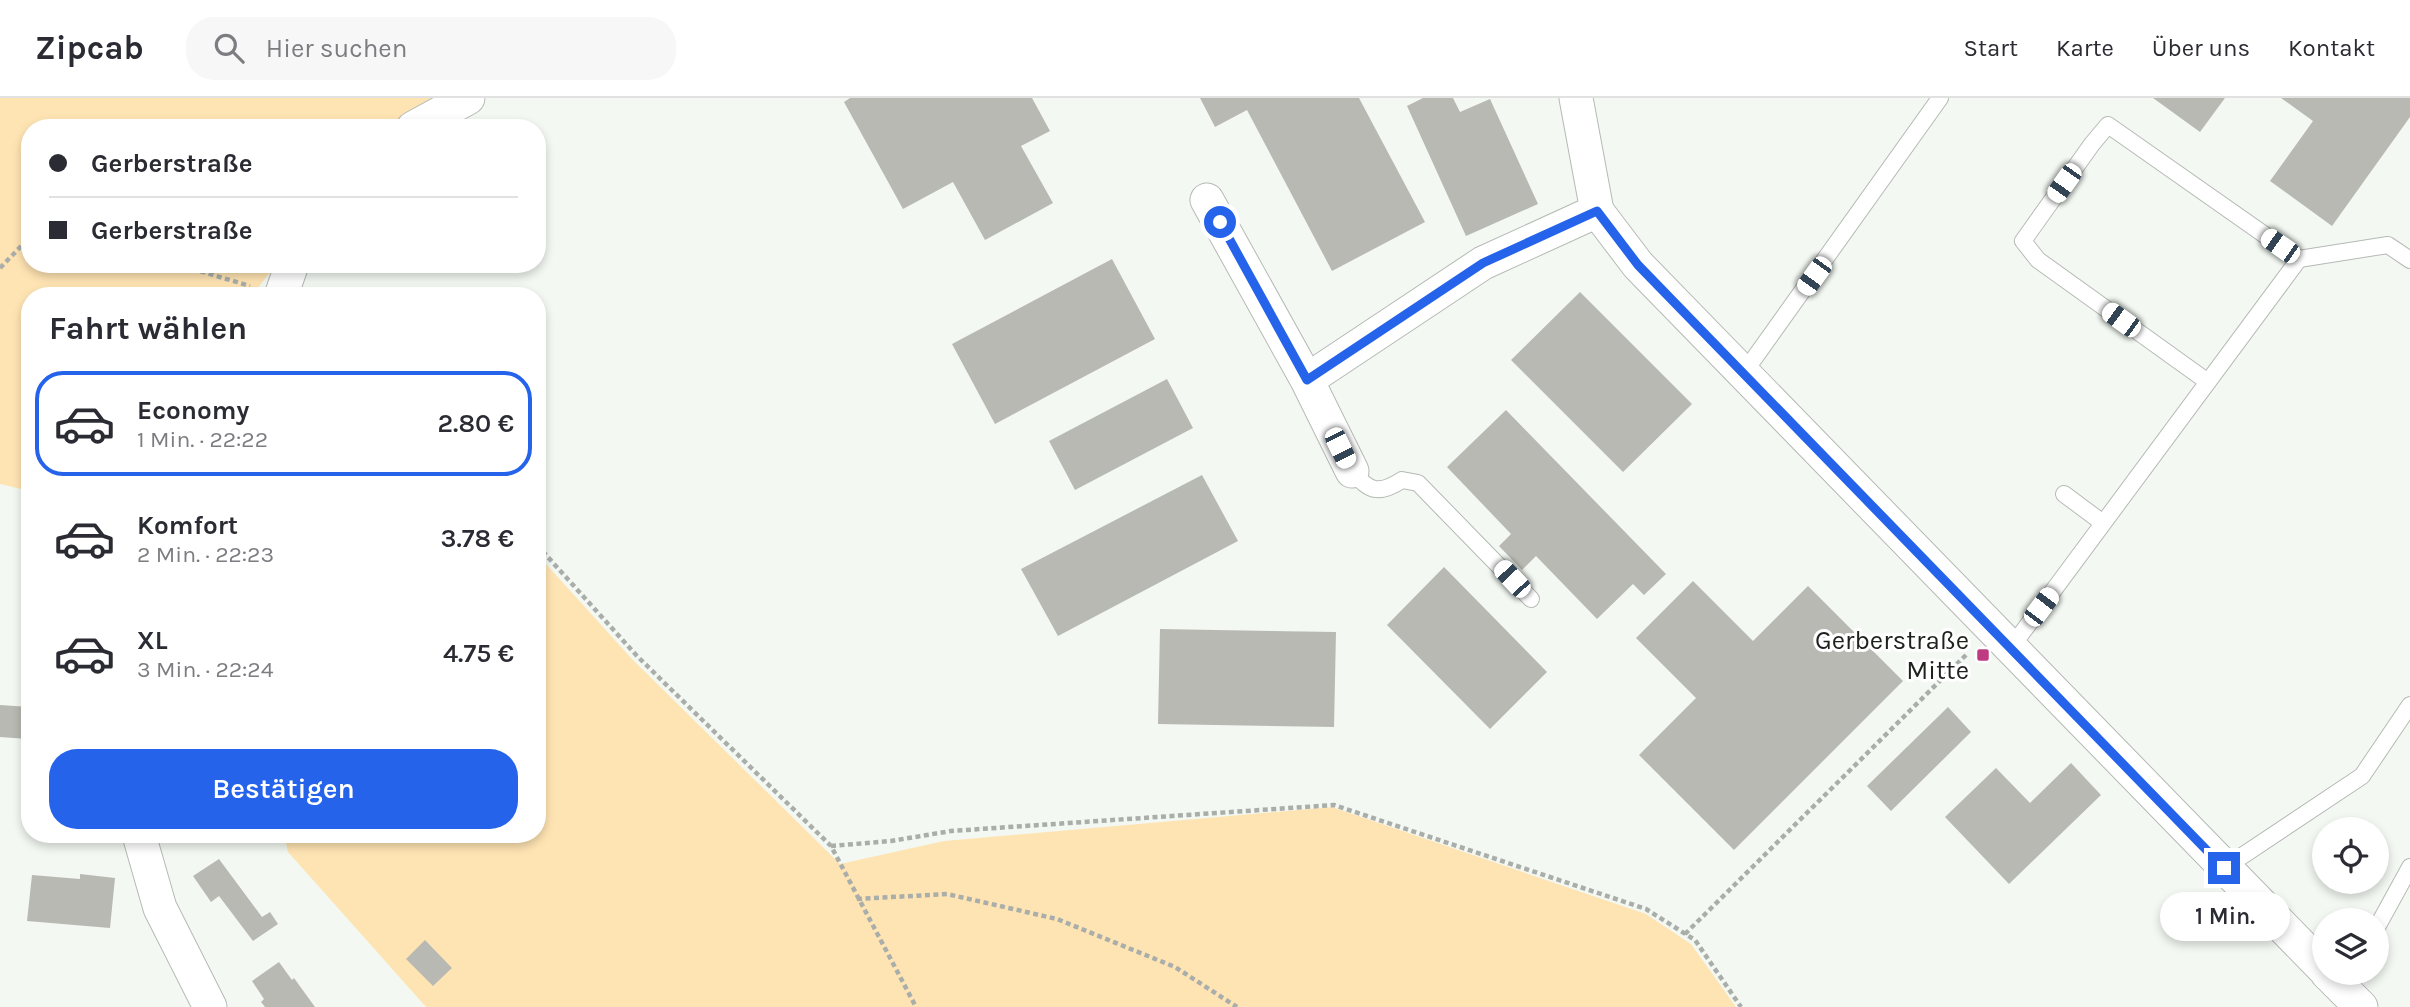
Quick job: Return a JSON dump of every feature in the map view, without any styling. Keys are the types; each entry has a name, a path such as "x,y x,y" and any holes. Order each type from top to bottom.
{"street":[{"path":"430,119 468,98"},
{"path":"1576,98 1597,211 1638,265 2224,868 2312,954"},
{"path":"1207,200 1307,380 1352,471"},
{"path":"1307,380 1483,263 1597,211"},
{"path":"141,843 160,908 210,1007"}],"lane":[{"path":"1743,374 1940,98"},
{"path":"2208,382 2038,260 2023,241 2108,125 2299,259 2388,246 2410,260"},
{"path":"2001,639 2103,523 2299,259"},
{"path":"1352,471 1363,485 1376,491 1402,480 1418,483 1531,599"},
{"path":"2064,494 2103,523"},
{"path":"2224,868 2362,776 2410,705"},
{"path":"2388,908 2410,867"}],"path":[{"path":"0,268 21,246"},
{"path":"206,273 251,287"},
{"path":"265,287 286,281"},
{"path":"546,555 637,656 831,846 916,1007"},
{"path":"1685,934 2001,639"},
{"path":"831,846 891,841 951,831 1334,805 1646,909 1695,940 1741,1007"},
{"path":"857,899 947,894 1057,919 1175,967 1237,1007"}],"shaded area":[{"path":"0,98 446,98 404,119 21,119 21,273 269,273 259,287 21,287 21,489 0,484"},
{"path":"546,564 631,658 840,864 944,841 1332,807 1646,914 1691,944 1736,1007 426,1007 288,852 286,843 546,843"}],"building":[{"path":"850,98 1032,98 1050,131 1021,146 1053,203 985,240 953,182 903,209 844,102"},
{"path":"1200,98 1359,98 1425,222 1332,271 1247,110 1215,127"},
{"path":"1423,98 1453,98 1460,112 1490,99 1538,204 1466,236 1407,106"},
{"path":"2153,98 2225,98 2200,132"},
{"path":"2281,98 2410,98 2410,117 2332,226 2270,181 2313,121"},
{"path":"1112,259 1155,339 995,424 952,344"},
{"path":"1580,292 1692,404 1623,472 1511,360"},
{"path":"1167,379 1193,428 1075,490 1049,441"},
{"path":"1506,410 1666,574 1644,595 1633,584 1597,619 1536,556 1522,570 1499,546 1511,534 1447,467"},
{"path":"1202,475 1238,541 1058,636 1021,569"},
{"path":"1444,567 1547,672 1490,729 1387,625"},
{"path":"1693,581 1753,641 1808,586 1903,681 1734,850 1639,755 1696,698 1636,638"},
{"path":"1160,629 1336,632 1334,727 1158,724"},
{"path":"0,705 21,706 21,738 0,737"},
{"path":"1948,707 1971,732 1891,811 1867,786"},
{"path":"2071,763 2101,795 2009,884 1945,817 1996,768 2030,803"},
{"path":"219,859 262,917 270,912 278,924 253,941 219,896 211,902 193,876"},
{"path":"80,874 115,878 110,928 27,921 32,875 80,879"},
{"path":"425,940 452,968 433,986 406,959"},
{"path":"279,962 315,1007 265,1007 261,1002 264,999 252,981"}],"place":[{"name":"Gerberstraße Mitte","path":"1983,655"}],"route":[{"path":"1220,222 1307,380 1483,263 1597,211 1638,265 2224,868"}]}
